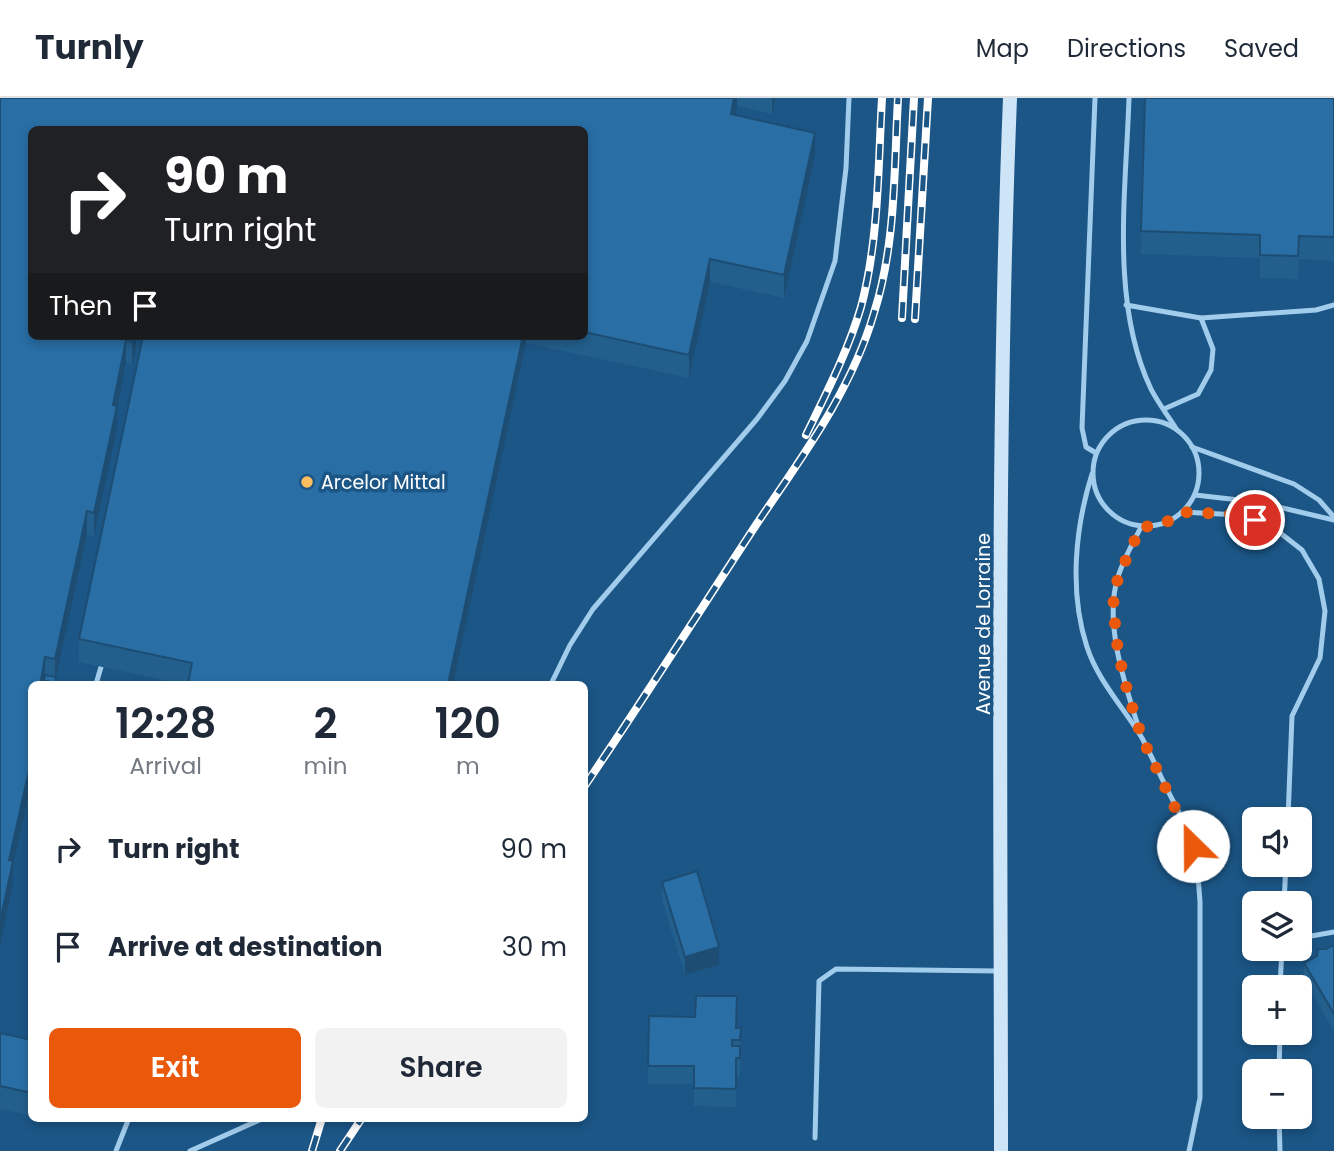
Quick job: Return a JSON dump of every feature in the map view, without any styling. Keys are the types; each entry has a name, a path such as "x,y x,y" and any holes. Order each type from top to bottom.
{"main road":[{"name":"Avenue de Lorraine","path":"1001,1151 1002,534 1006,187 1010,98"}],"lane":[{"path":"552,681 570,645 593,609 757,419 785,380 807,341 835,261 846,168 849,98"},
{"path":"1095,98 1082,428 1086,447 1096,453"},
{"path":"1092,474 1094,490 1101,504 1112,515 1141,527 1157,526 1173,520 1195,495 1199,479 1198,462 1192,447 1177,430 1152,390 1135,346 1126,305 1124,254 1129,98"},
{"path":"1126,305 1201,318 1317,310 1334,305"},
{"path":"1164,409 1198,394 1212,370 1213,349 1201,318"},
{"path":"1177,430 1163,423 1147,420 1131,422 1110,434 1096,453 1079,529 1076,571 1079,609 1087,647 1101,678 1142,738 1193,846 1200,902 1199,1098 1196,1126 1189,1151"},
{"path":"1192,447 1294,484 1319,500 1334,519"},
{"path":"1195,495 1257,502 1334,519"},
{"path":"1182,512 1240,515 1270,525 1302,550 1319,579 1325,611 1320,659 1292,716 1288,807"},
{"path":"1141,527 1118,577 1113,605 1118,652 1142,738"},
{"path":"97,681 101,667"},
{"path":"1312,936 1334,932"},
{"path":"815,1138 819,981 836,969 1001,971"},
{"path":"116,1151 127,1122"},
{"path":"190,1151 255,1122"},
{"path":"1279,1129 1280,1151"}],"building":[{"path":"0,98 734,98 731,114 815,133 784,275 710,259 689,355 588,333 588,126 28,126 28,340 126,340 113,405 117,406 94,513 87,511 55,659 45,657 41,680 48,681 28,681 28,775 9,860 13,861 0,922"},
{"path":"1145,98 1334,98 1334,237 1299,236 1298,256 1260,255 1260,235 1141,231"},
{"path":"142,340 522,340 449,681 189,681 192,663 79,639"},
{"path":"45,675 56,677 55,681 44,681"},
{"path":"697,871 719,947 685,957 662,882"},
{"path":"1334,945 1334,1014 1304,963 1317,956 1318,949"},
{"path":"696,996 737,996 736,1028 741,1028 740,1040 732,1040 732,1046 740,1046 740,1058 736,1058 736,1089 694,1088 694,1066 648,1066 649,1016 695,1017"},
{"path":"0,1033 28,1039 28,1092 0,1086"}],"railway":[{"path":"806,435 850,340 867,282 877,203 882,98"},
{"path":"588,781 807,449 852,370 874,313 886,260 893,207 898,98"},
{"path":"902,318 914,98"},
{"path":"915,319 928,98"},
{"path":"312,1151 321,1122"},
{"path":"340,1151 359,1122"}],"place":[{"name":"Arcelor Mittal","path":"307,482"}],"route":[{"path":"1193,846 1142,738 1128,694 1118,652 1113,605 1118,577 1141,527 1157,526 1173,520 1182,512 1240,515 1255,520"}]}
